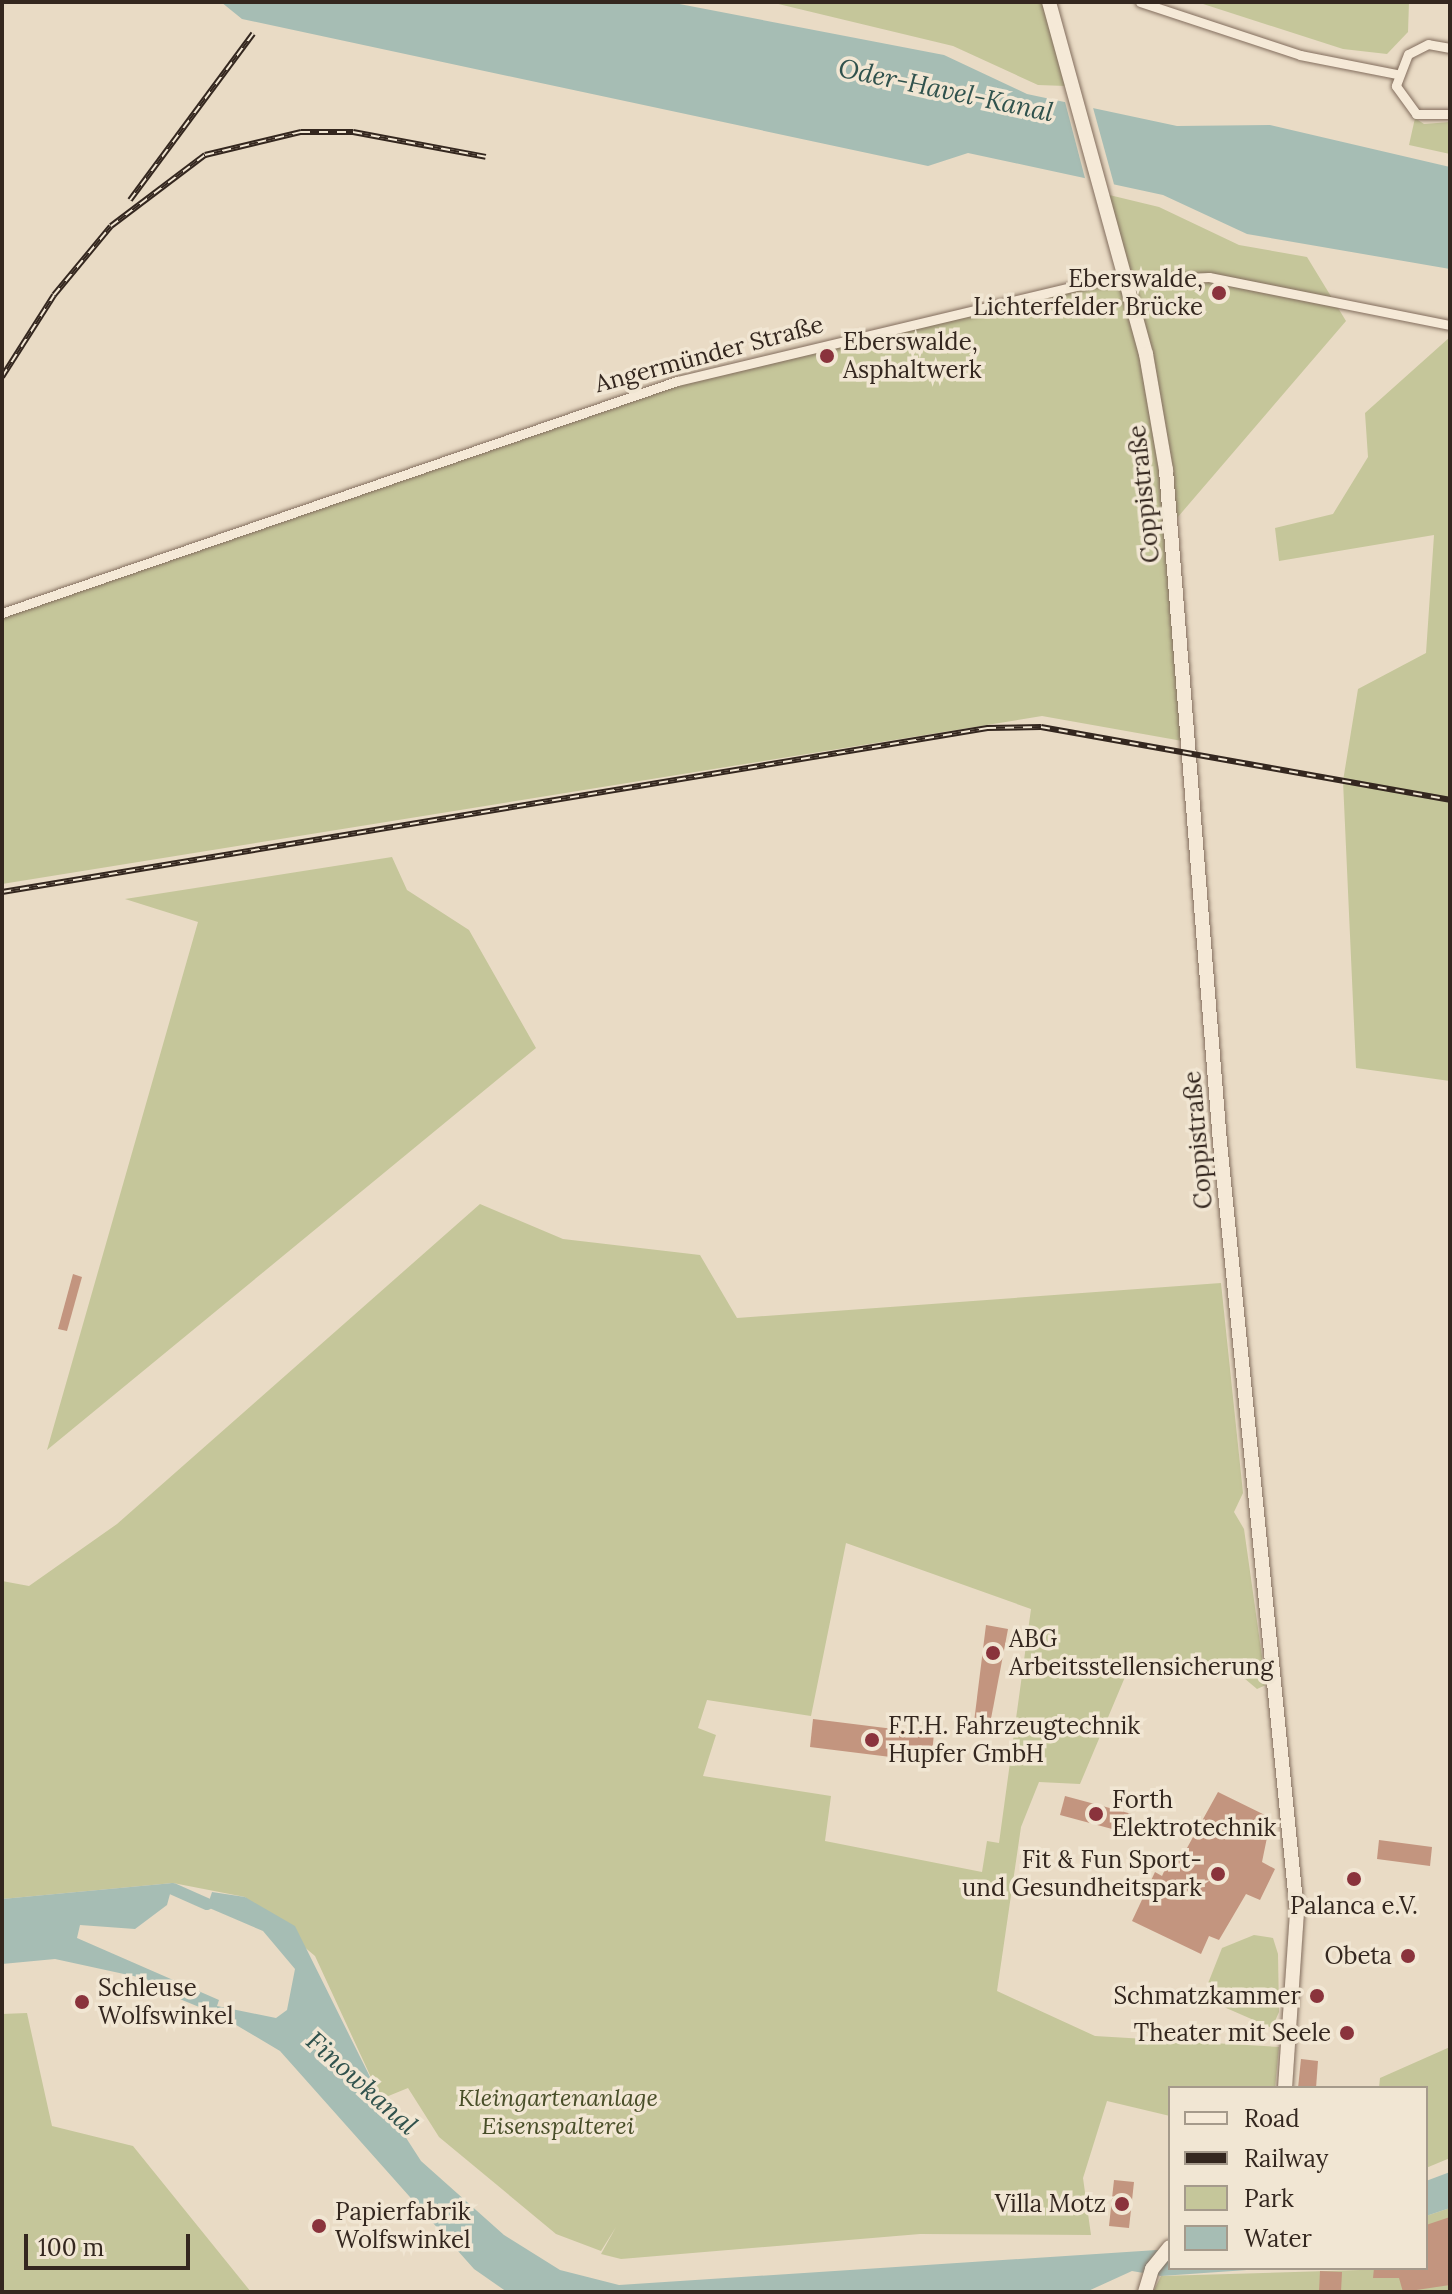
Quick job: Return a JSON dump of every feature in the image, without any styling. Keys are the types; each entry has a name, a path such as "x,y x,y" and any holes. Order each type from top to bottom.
{"main road":[{"name":"Coppistraße","path":"1049,2 1125,279 1166,470 1220,1142 1297,1912 1285,2086"},
{"path":"1147,2286 1168,2250"}],"street":[{"path":"1140,2 1287,51 1397,74"},
{"path":"1450,48 1417,48 1397,74 1400,98 1416,114 1450,114"},
{"name":"Angermünder Straße","path":"2,613 677,381 986,305 1125,279 1209,277 1450,325"}],"green space":[{"path":"770,2 1044,2 1066,86 1038,85 953,46"},
{"path":"1197,2 1409,2 1408,32 1387,54 1343,49"},
{"path":"1415,118 1424,124 1450,122 1450,154 1409,145"},
{"path":"1101,193 1159,207 1239,245 1307,257 1346,321 1171,525 1188,742 1042,716 2,884 2,613 582,410 986,305 1125,279"},
{"path":"1450,337 1450,1081 1356,1068 1343,781 1358,689 1426,653 1434,535 1279,561 1275,528 1333,514 1368,457 1365,413"},
{"path":"392,857 407,890 469,930 536,1048 47,1450 198,922 125,899"},
{"name":"Kleingartenanlage Eisenspalterei","path":"480,1204 563,1239 700,1255 737,1318 1221,1283 1243,1493 1234,1512 1244,1529 1266,1685 1257,1689 1225,1662 1125,1677 1080,1784 1039,1782 1021,1827 997,1991 1095,2036 1279,2047 1275,2086 1168,2086 1168,2116 1107,2101 1083,2178 1091,2235 920,2234 621,2259 601,2254 616,2227 601,2251 556,2234 439,2137 408,2088 381,2099 315,1956 245,1897 173,1883 2,1899 2,1581 29,1586 117,1524","holes":["846,1543 1031,1609 999,1843 987,1841 982,1872 825,1841 831,1796 703,1776 716,1735 698,1728 707,1700 811,1716"]},
{"path":"1254,1935 1273,1938 1278,1954 1279,2012 1272,2028 1217,2004 1205,1991 1222,1948"},
{"path":"27,2013 52,2126 133,2146 251,2292 2,2292 2,2014"},
{"path":"1450,2047 1450,2158 1428,2167 1428,2086 1379,2086 1380,2078"},
{"path":"1450,2208 1450,2292 1153,2292 1161,2276 1428,2270 1428,2215"}],"water":[{"name":"Oder-Havel-Kanal","path":"221,2 669,2 944,55 1027,94 1177,126 1270,125 1450,167 1450,269 1247,234 1163,195 968,153 928,166 242,19"},
{"name":"Finowkanal","path":"173,1883 167,1905 135,1929 80,1925 77,1938 219,2000 217,2006 276,2018 287,2010 295,1969 263,1931 207,1907 212,1892 245,1897 295,1926 381,2099 421,2161 504,2235 560,2270 619,2285 1157,2250 1168,2252 1168,2270 1246,2270 1161,2276 1132,2271 1086,2292 507,2292 474,2269 280,2051 221,2016 153,1988 147,1979 55,1959 2,1964 2,1899"},
{"path":"1450,2172 1450,2208 1428,2215 1428,2180"}],"pier":[{"path":"1064,98 1092,104 1115,188 1086,182"}],"building":[{"path":"73,1274 82,1277 67,1331 58,1329"},
{"path":"986,1625 1008,1629 990,1724 974,1722"},
{"name":"F.T.H. Fahrzeugtechnik Hupfer GmbH","path":"813,1719 934,1734 931,1762 810,1747"},
{"name":"Fit & Fun Sport- und Gesundheitspark","path":"1218,1792 1271,1818 1262,1862 1275,1869 1260,1900 1246,1894 1219,1940 1209,1936 1201,1954 1132,1921 1155,1872 1162,1876 1173,1852 1182,1857"},
{"name":"Forth Elektrotechnik","path":"1065,1796 1132,1814 1127,1833 1060,1815"},
{"path":"1379,1840 1432,1847 1430,1866 1377,1859"},
{"path":"1301,2059 1318,2061 1316,2086 1298,2086"},
{"name":"Villa Motz","path":"1114,2180 1134,2182 1129,2228 1109,2226"},
{"path":"1450,2217 1450,2285 1403,2292 1399,2278 1373,2278 1374,2270 1428,2270 1428,2224"},
{"path":"1320,2271 1342,2272 1341,2292 1319,2292"}],"waterway":[{"path":"173,1889 207,1904"}],"railway":[{"path":"130,200 253,34"},
{"path":"2,377 54,295 111,226 205,155 301,132 353,132 486,157"},
{"path":"2,892 987,728 1041,727 1450,800"}],"place":[{"name":"Eberswalde, Lichterfelder Brücke","path":"1219,293"},
{"name":"Eberswalde, Asphaltwerk","path":"827,356"},
{"name":"ABG Arbeitsstellensicherung","path":"993,1653"},
{"name":"F.T.H. Fahrzeugtechnik Hupfer GmbH","path":"872,1740"},
{"name":"Forth Elektrotechnik","path":"1096,1814"},
{"name":"Fit & Fun Sport- und Gesundheitspark","path":"1218,1874"},
{"name":"Palanca e.V.","path":"1354,1879"},
{"name":"Obeta","path":"1408,1956"},
{"name":"Schmatzkammer","path":"1317,1996"},
{"name":"Schleuse Wolfswinkel","path":"82,2002"},
{"name":"Theater mit Seele","path":"1347,2033"},
{"name":"Villa Motz","path":"1122,2204"},
{"name":"Papierfabrik Wolfswinkel","path":"319,2226"}]}
